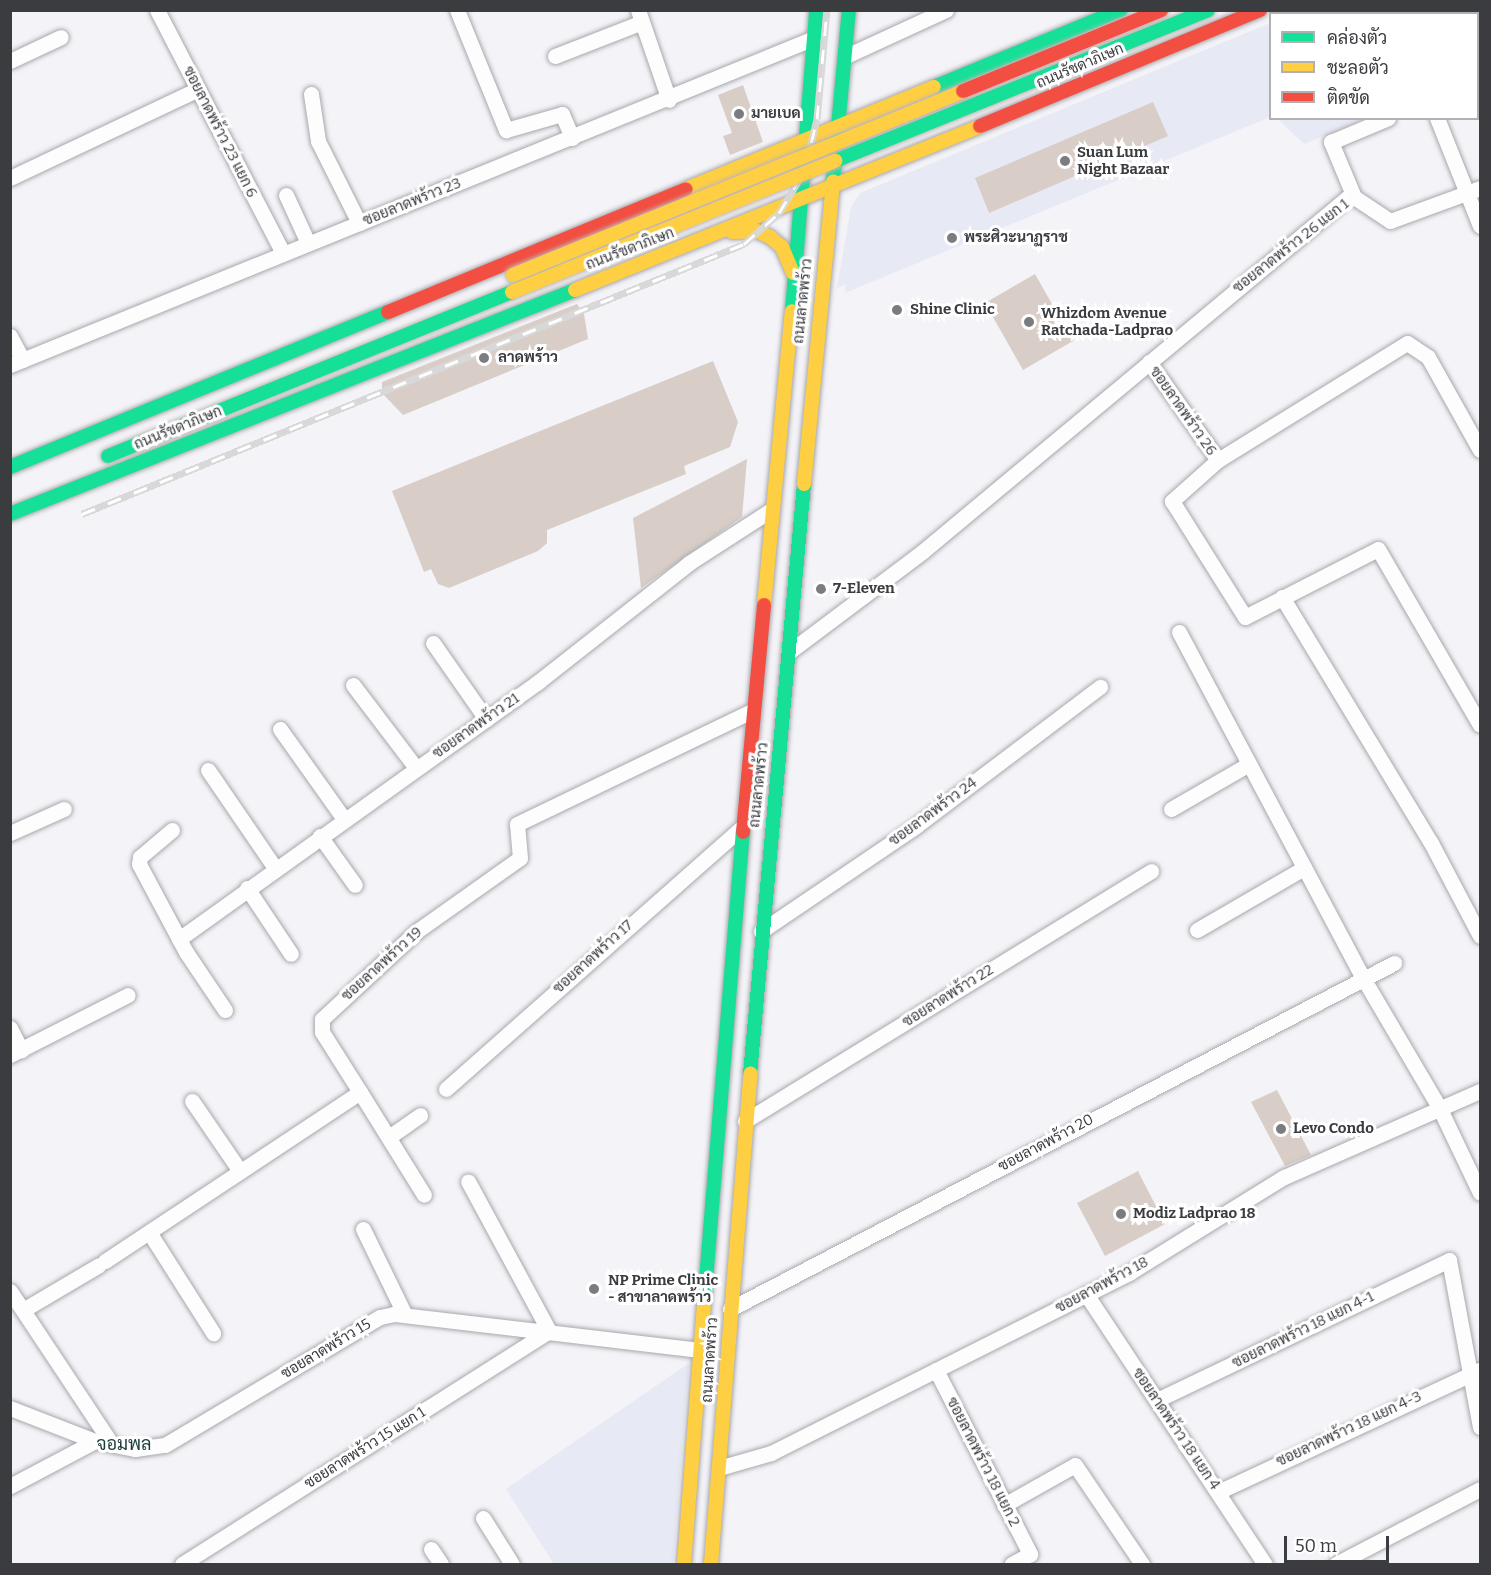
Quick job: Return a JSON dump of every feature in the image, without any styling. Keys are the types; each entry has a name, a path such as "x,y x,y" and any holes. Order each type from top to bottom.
{"main road":[{"name":"ถนนลาดพร้าว","path":"684,1564 742,827 793,273 808,137 816,10"},
{"name":"ถนนลาดพร้าว","path":"711,1564 761,931 832,188 841,125 849,10"},
{"name":"ถนนรัชดาภิเษก","path":"10,467 1121,10"},
{"name":"ถนนรัชดาภิเษก","path":"10,478 1161,10"},
{"name":"ถนนรัชดาภิเษก","path":"102,459 1206,10"},
{"path":"1206,10 1211,19 1230,22"},
{"name":"ถนนรัชดาภิเษก","path":"10,514 424,347 832,188 1096,76 1260,10"},
{"path":"1075,30 1067,53 1079,72 1096,76"},
{"path":"716,234 746,230 770,237 782,247 793,273"},
{"path":"516,257 536,262 548,286 528,306"},
{"path":"400,305 428,315 436,335 424,347"},
{"path":"10,499 64,475"},
{"path":"705,1305 730,1309"},
{"path":"701,1350 727,1354"}],"street":[{"name":"ซอยลาดพร้าว 23 แยก 6","path":"157,10 283,253"},
{"path":"457,10 506,130 562,114 572,138"},
{"path":"846,56 946,10"},
{"path":"555,57 640,16 669,100"},
{"path":"10,61 61,37"},
{"name":"ซอยลาดพร้าว 23","path":"17,363 283,253 669,100 814,38"},
{"path":"10,178 198,89"},
{"path":"311,94 318,141 359,223"},
{"path":"1354,197 1331,142 1383,120"},
{"path":"1438,120 1474,191 1480,226"},
{"name":"ซอยลาดพร้าว 26 แยก 1","path":"1149,362 1354,197 1390,221 1474,191"},
{"path":"286,195 308,243"},
{"path":"10,336 17,363"},
{"name":"ซอยลาดพร้าว 26","path":"789,652 922,552 1149,362 1218,460 1407,343 1417,346 1434,365 1480,450"},
{"path":"1218,460 1173,497 1173,506 1240,615 1249,617 1282,597 1378,549 1480,725"},
{"name":"ซอยลาดพร้าว 21","path":"179,939 247,888 486,719 689,563 771,510"},
{"path":"1282,597 1431,843 1480,936"},
{"path":"1179,632 1363,978 1439,1107 1480,1193"},
{"path":"433,643 486,719"},
{"path":"353,685 416,768"},
{"name":"ซอยลาดพร้าว 24","path":"761,931 916,826 1100,687"},
{"name":"ซอยลาดพร้าว 19","path":"360,1092 322,1032 322,1019 417,931 520,858 517,824 752,711"},
{"path":"280,729 344,819"},
{"path":"1171,809 1249,764"},
{"path":"208,770 275,868"},
{"path":"10,832 64,809"},
{"name":"ซอยลาดพร้าว 17","path":"446,1089 742,827"},
{"path":"172,830 139,861 179,939 225,1010"},
{"path":"320,836 355,885"},
{"path":"1197,930 1304,868"},
{"name":"ซอยลาดพร้าว 22","path":"745,1121 1151,871"},
{"path":"247,888 291,954"},
{"name":"ซอยลาดพร้าว 20","path":"730,1309 1394,963"},
{"path":"10,1028 16,1053 128,995"},
{"name":"ซอยลาดพร้าว 18","path":"719,1468 771,1453 1086,1294 1284,1177 1439,1107 1480,1091"},
{"path":"23,1310 102,1263 360,1092 424,1195"},
{"path":"192,1101 240,1171"},
{"path":"389,1137 420,1115"},
{"path":"468,1181 549,1331"},
{"path":"363,1229 404,1313"},
{"path":"149,1232 213,1333"},
{"name":"ซอยลาดพร้าว 18 แยก 4-1","path":"1157,1400 1449,1260 1475,1371"},
{"path":"10,1291 103,1442 10,1486"},
{"name":"ซอยลาดพร้าว 18 แยก 4","path":"1086,1294 1265,1564"},
{"name":"ซอยลาดพร้าว 15","path":"10,1408 103,1442 135,1449 165,1445 380,1317 404,1313 701,1350"},
{"name":"ซอยลาดพร้าว 15 แยก 1","path":"182,1564 549,1331"},
{"name":"ซอยลาดพร้าว 18 แยก 2","path":"936,1370 1033,1559 1012,1564"},
{"path":"1475,1371 1480,1426"},
{"name":"ซอยลาดพร้าว 18 แยก 4-3","path":"1218,1491 1475,1371"},
{"path":"1004,1505 1075,1465 1142,1564"},
{"path":"1336,1564 1480,1489"},
{"path":"483,1518 512,1564"},
{"path":"431,1549 441,1564"}],"shaded area":[{"path":"1301,10 1480,11 1480,69 1479,12 1296,12"},
{"name":"Suan Lum Night Bazaar","path":"1269,23 1269,117 845,293 846,284 837,288 851,207 860,193"},
{"path":"1279,120 1362,120 1304,144"},
{"path":"689,1363 673,1564 554,1564 506,1489"}],"building":[{"name":"มายเบด","path":"743,85 763,142 730,155 723,136 732,133 718,95"},
{"path":"1153,102 1168,136 989,213 975,178"},
{"name":"Whizdom Avenue Ratchada-Ladprao","path":"1035,274 1073,341 1023,370 985,303"},
{"name":"ลาดพร้าว","path":"577,304 584,314 588,339 403,415 382,393 382,382"},
{"path":"713,361 738,422 730,447 684,466 686,474 547,530 547,543 538,551 449,588 438,584 431,569 424,572 392,491"},
{"path":"747,459 742,517 641,588 633,518"},
{"name":"Levo Condo","path":"1277,1090 1311,1155 1285,1166 1251,1102"},
{"name":"Modiz Ladprao 18","path":"1138,1171 1165,1224 1105,1256 1077,1203"}],"railway":[{"path":"82,514 744,244 779,213 805,170 817,119 827,10"}],"traffic: fast":[{"path":"792,311 816,10"},
{"path":"833,181 849,10"},
{"path":"934,87 1121,10"},
{"path":"835,161 1208,10"},
{"path":"10,514 575,290"},
{"path":"108,456 512,292"},
{"path":"10,467 388,312"},
{"path":"750,1074 804,484"},
{"path":"704,1304 743,832"}],"traffic: slow":[{"path":"686,189 934,87"},
{"path":"513,275 963,91"},
{"path":"575,290 980,126"},
{"path":"512,292 835,161"},
{"path":"804,484 833,181"},
{"path":"732,232 757,231 770,237 782,247 793,273"},
{"path":"764,605 792,311"},
{"path":"711,1564 750,1074"},
{"path":"684,1564 704,1304"}],"traffic: jam":[{"path":"963,91 1161,10"},
{"path":"980,126 1260,10"},
{"path":"388,312 686,189"},
{"path":"743,832 764,605"}],"place":[{"name":"มายเบด","path":"739,114"},
{"name":"Suan Lum Night Bazaar","path":"1065,161"},
{"name":"พระศิวะนาฏราช","path":"952,238"},
{"name":"Shine Clinic","path":"897,310"},
{"name":"Whizdom Avenue Ratchada-Ladprao","path":"1029,322"},
{"name":"ลาดพร้าว","path":"484,358"},
{"name":"7-Eleven","path":"821,589"},
{"name":"Levo Condo","path":"1281,1129"},
{"name":"Modiz Ladprao 18","path":"1121,1214"},
{"name":"NP Prime Clinic - สาขาลาดพร้าว","path":"594,1289"}],"district":[{"name":"จอมพล","path":"124,1444"}]}
